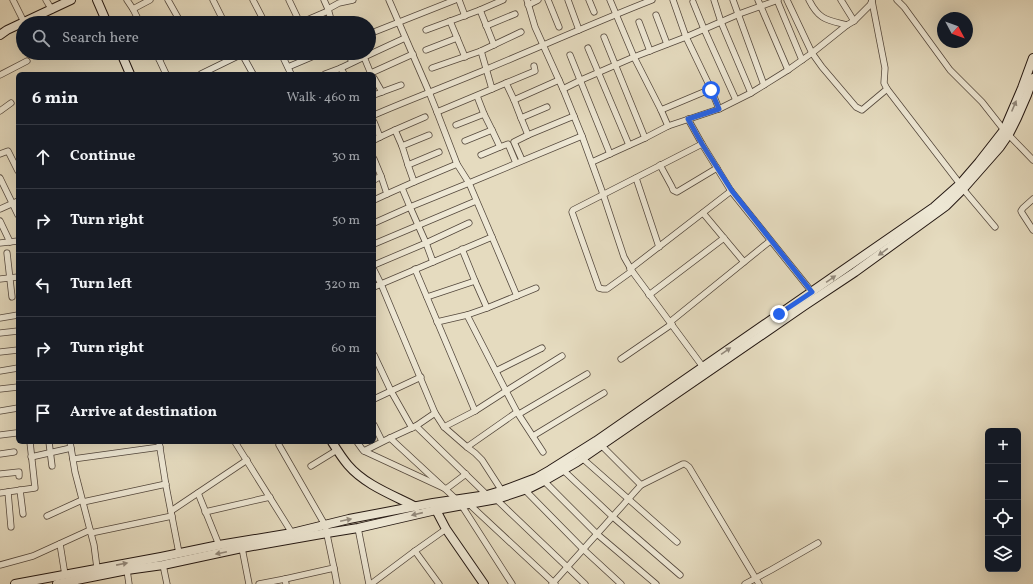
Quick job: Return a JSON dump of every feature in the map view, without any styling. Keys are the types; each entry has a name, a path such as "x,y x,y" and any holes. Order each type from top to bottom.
{"street":[{"path":"13,0 21,16"},
{"path":"46,0 52,10"},
{"path":"38,16 72,0"},
{"path":"97,0 104,16"},
{"path":"128,0 136,16"},
{"path":"133,9 150,0"},
{"path":"168,0 177,16"},
{"path":"213,0 221,16"},
{"path":"253,0 261,16"},
{"path":"289,0 297,16"},
{"path":"324,0 330,16"},
{"path":"315,16 328,10 338,1 353,0"},
{"path":"389,0 429,92 457,164 470,183 476,201 517,296"},
{"path":"376,31 455,0"},
{"path":"459,0 465,16"},
{"path":"426,30 504,0"},
{"path":"538,0 527,2 534,27 563,89 582,136 624,257 631,270 703,367"},
{"path":"548,0 559,27"},
{"path":"568,0 579,30"},
{"path":"589,0 594,12"},
{"path":"610,0 634,57 668,126"},
{"path":"376,114 651,0"},
{"path":"673,0 686,37 719,109"},
{"path":"714,0 721,22 752,93"},
{"path":"733,0 764,85"},
{"path":"758,0 788,70"},
{"path":"563,89 634,57 739,14 778,0 802,60"},
{"path":"787,0 812,53 856,108 862,110 887,88"},
{"path":"809,0 816,12 823,18 847,25"},
{"path":"843,0 854,21"},
{"path":"897,0 904,7 950,70 982,102 1006,132 1033,160"},
{"path":"592,162 668,126 719,109 752,93 788,70 854,21 872,1"},
{"path":"872,1 885,68 884,83 961,186 995,227"},
{"path":"693,2 736,100"},
{"path":"480,10 494,45"},
{"path":"486,26 515,14"},
{"path":"656,15 667,44"},
{"path":"450,21 465,56"},
{"path":"639,22 650,51"},
{"path":"0,35 16,26"},
{"path":"432,68 481,51 521,32"},
{"path":"604,37 644,138"},
{"path":"376,51 405,38"},
{"path":"426,50 457,38"},
{"path":"588,48 629,145"},
{"path":"481,51 492,90"},
{"path":"373,72 413,54"},
{"path":"570,55 610,154"},
{"path":"462,503 487,494 502,491 536,478 596,441 934,207 961,186 1000,147 1033,58"},
{"path":"124,60 129,72"},
{"path":"159,60 165,72"},
{"path":"205,72 229,60"},
{"path":"246,60 252,72"},
{"path":"284,60 290,72"},
{"path":"288,67 303,60"},
{"path":"330,72 357,60"},
{"path":"365,60 371,72"},
{"path":"0,75 26,61"},
{"path":"437,112 535,71 534,66"},
{"path":"341,68 343,72"},
{"path":"1006,132 1017,118 1028,95 1033,78"},
{"path":"514,100 558,80"},
{"path":"376,82 382,92"},
{"path":"506,83 528,135"},
{"path":"376,94 401,85"},
{"path":"661,110 711,90"},
{"path":"477,96 500,147"},
{"path":"0,110 11,103"},
{"path":"521,118 547,107"},
{"path":"456,125 484,114"},
{"path":"522,160 514,142 574,116"},
{"path":"376,139 425,117"},
{"path":"688,119 732,191 770,241 812,292"},
{"path":"376,127 380,137"},
{"path":"395,130 414,182"},
{"path":"465,140 492,130"},
{"path":"402,146 429,135"},
{"path":"376,222 582,136"},
{"path":"481,155 508,144 516,163"},
{"path":"702,144 572,211 598,287 603,289 607,288 732,191"},
{"path":"0,154 8,151 16,167"},
{"path":"408,165 439,152"},
{"path":"376,164 388,194"},
{"path":"376,199 457,164"},
{"path":"660,165 673,190 677,192 717,168"},
{"path":"376,179 381,176"},
{"path":"0,178 15,202 0,209"},
{"path":"636,178 659,247"},
{"path":"15,584 219,545 292,533 326,529 358,528 434,507 496,499 525,490 544,481 582,458 855,272 946,206 961,186"},
{"path":"402,188 433,262"},
{"path":"1033,199 1021,211 1033,230"},
{"path":"376,243 476,201"},
{"path":"703,213 744,262"},
{"path":"0,221 10,242"},
{"path":"376,263 470,223"},
{"path":"376,286 492,237"},
{"path":"649,295 724,238"},
{"path":"0,243 16,241"},
{"path":"621,359 671,323 770,241"},
{"path":"462,249 487,308"},
{"path":"7,253 12,297"},
{"path":"415,270 475,411"},
{"path":"376,274 435,413 444,427 482,460 502,491"},
{"path":"0,279 16,277"},
{"path":"427,298 475,281"},
{"path":"437,322 467,315 536,288"},
{"path":"0,318 16,315"},
{"path":"467,315 518,413 544,452"},
{"path":"0,333 16,331"},
{"path":"496,371 542,348"},
{"path":"0,352 16,350"},
{"path":"444,427 475,411 562,356"},
{"path":"376,359 392,391 414,427 487,494"},
{"path":"0,371 16,368"},
{"path":"467,447 518,413 587,374"},
{"path":"376,398 421,377"},
{"path":"0,389 16,387"},
{"path":"533,436 604,393"},
{"path":"0,411 16,408"},
{"path":"364,451 382,441 414,427 435,413"},
{"path":"376,429 382,441"},
{"path":"0,435 16,434"},
{"path":"390,438 553,583 641,485 681,464 686,464 759,584"},
{"path":"0,493 35,488 30,444"},
{"path":"49,444 52,466"},
{"path":"236,444 292,533"},
{"path":"333,444 347,464 361,477 416,507"},
{"path":"358,444 364,451 446,489"},
{"path":"31,457 50,453 71,445 82,501 94,545 97,568"},
{"path":"73,459 160,445 179,553"},
{"path":"279,445 326,529 336,584"},
{"path":"601,445 641,485"},
{"path":"311,466 337,450"},
{"path":"0,454 14,452"},
{"path":"582,458 677,542"},
{"path":"0,565 33,556 91,531 172,514 198,493 247,460"},
{"path":"563,470 613,517 680,575"},
{"path":"0,474 19,472 19,476"},
{"path":"446,489 466,474"},
{"path":"544,481 597,534 656,584"},
{"path":"47,516 82,501 166,484"},
{"path":"20,490 23,514"},
{"path":"525,490 583,549 621,584"},
{"path":"8,492 11,527"},
{"path":"198,493 219,545"},
{"path":"394,496 398,504 395,511"},
{"path":"205,512 270,497"},
{"path":"496,499 568,566 585,584"},
{"path":"462,503 512,584"},
{"path":"57,584 127,570 163,565 242,548 326,529 395,511 416,507 434,507"},
{"path":"434,507 446,529 484,584"},
{"path":"358,528 370,584 414,550 446,529"},
{"path":"744,584 818,542"},
{"path":"60,544 65,575"},
{"path":"242,548 248,584"},
{"path":"414,550 439,584"},
{"path":"163,565 167,584"},
{"path":"259,584 285,582 334,568"},
{"path":"127,570 129,584"}],"route":[{"path":"711,90 719,109 688,119 732,191 770,241 812,292 779,314"}]}
